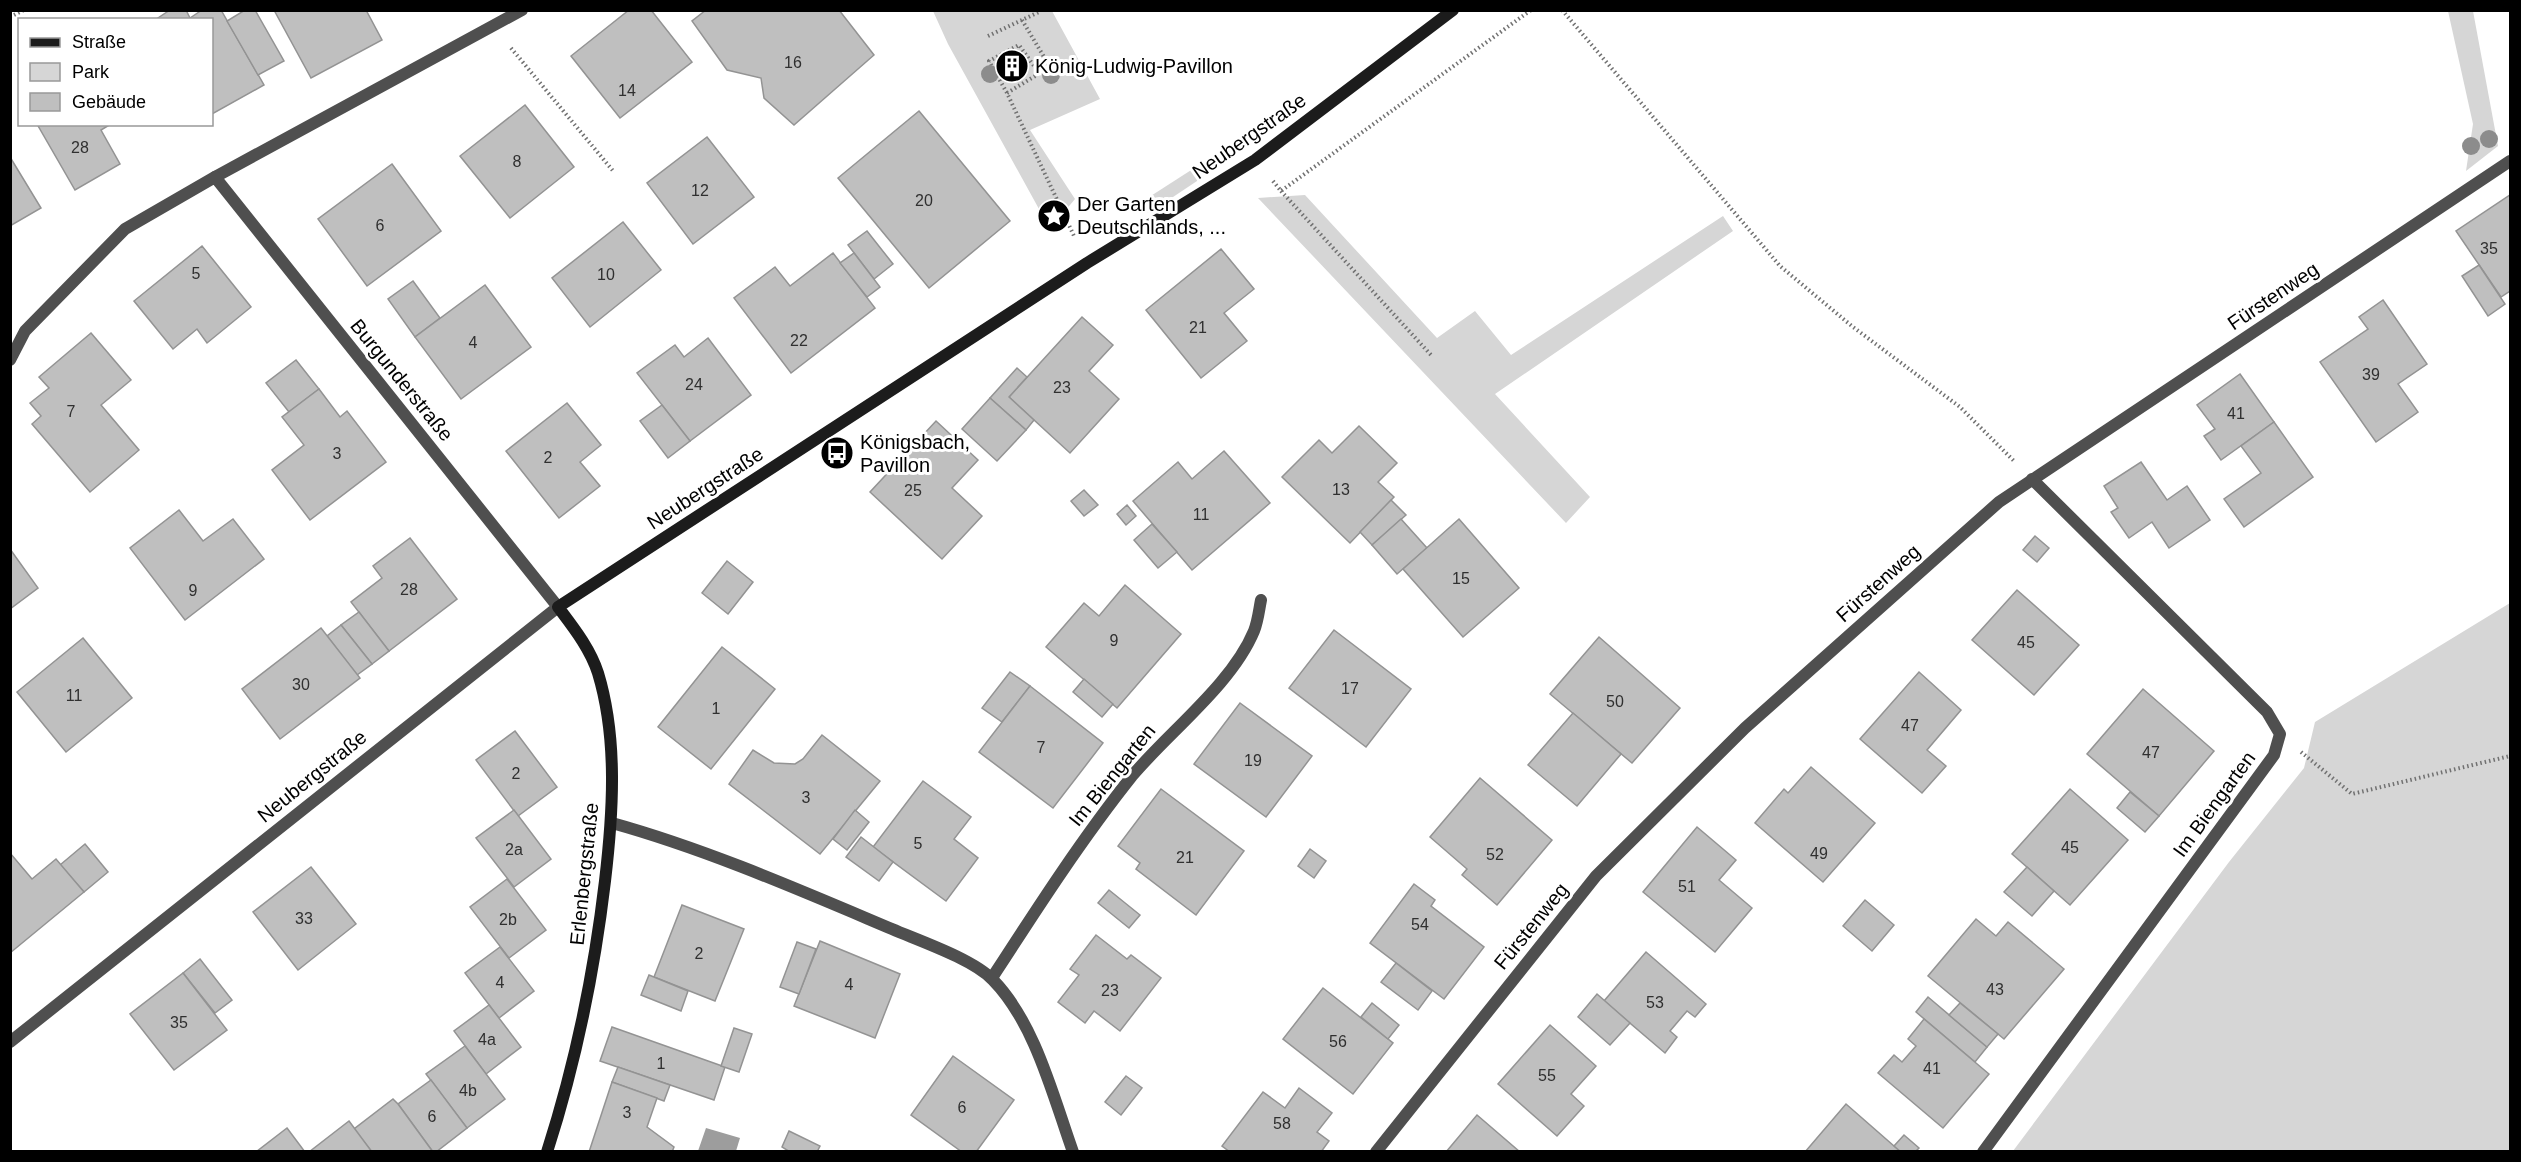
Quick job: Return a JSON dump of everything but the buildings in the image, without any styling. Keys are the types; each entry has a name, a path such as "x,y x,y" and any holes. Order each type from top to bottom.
{"street":[{"path":"10,360 25,331 124,229 522,10"},
{"name":"Neubergstraße","path":"10,1042 558,607 1087,263 1255,160 1453,10"},
{"name":"Fürstenweg","path":"1376,1152 1596,876 1745,728 1999,502 2511,161"},
{"name":"Burgunderstraße","path":"215,177 558,607"},
{"path":"2032,479 2267,712 2280,734"},
{"name":"Im Biengarten","path":"992,978 1048,892 1131,777 1228,675 1256,628 1261,600"},
{"name":"Erlenbergstraße","path":"547,1152 569,1084 583,1025 600,926 612,823 608,733 597,672 584,643 558,607"},
{"name":"Im Biengarten","path":"1983,1152 2274,756 2280,734"},
{"path":"612,823 665,839 848,911 953,954 992,978 1017,1009 1041,1062 1073,1152"}],"path":[{"path":"10,17 24,10"},
{"path":"1281,191 1531,10"},
{"path":"1562,10 1780,266 1853,327 1960,407 2032,479"},
{"path":"988,36 1039,12"},
{"path":"1007,93 1050,67 1022,20"},
{"path":"493,26 614,172"},
{"path":"1039,73 1019,45 989,61 1007,93 1087,263"},
{"path":"1255,160 1431,355"},
{"path":"2280,734 2352,794 2511,756"}],"green space":[{"path":"933,11 1052,11 1100,99 1030,130 1075,199 1050,229 948,44"},
{"path":"2448,11 2473,11 2498,146 2466,171 2473,124"},
{"path":"1199,165 1203,172 1197,181 1149,213 1142,209 1143,201"},
{"path":"1305,195 1437,338 1475,311 1511,355 1723,216 1733,231 1495,394 1590,497 1566,523 1258,198"},
{"path":"2510,603 2510,1151 2013,1151 2229,862 2304,768 2315,722"}],"shaded area":[{"path":"706,1128 740,1138 736,1151 698,1151"}],"place":[{"name":"König-Ludwig-Pavillon","path":"1012,66"},
{"name":"Der Garten Deutschlands, ...","path":"1054,216"},
{"name":"Königsbach, Pavillon","path":"837,453"}]}
